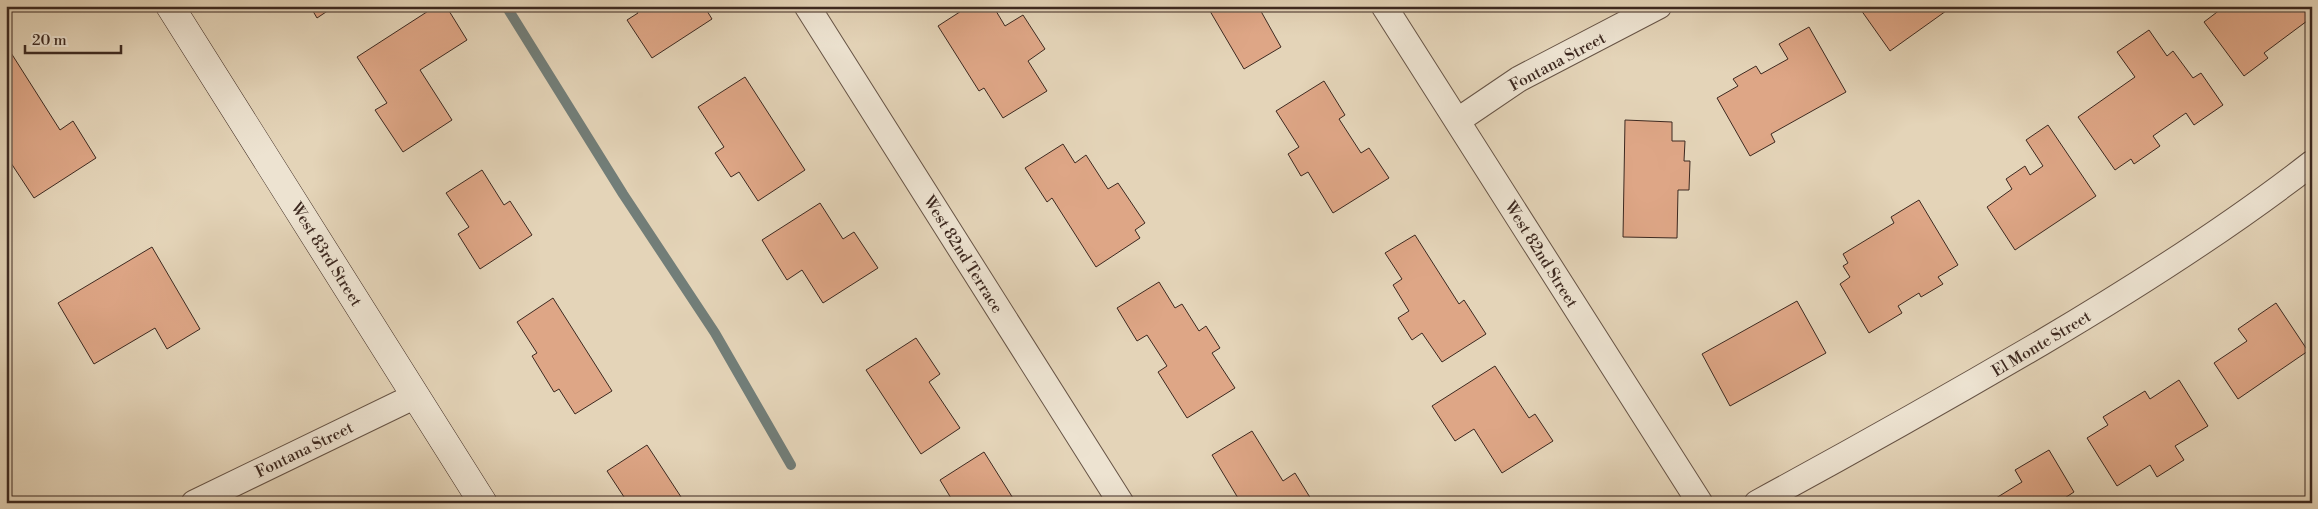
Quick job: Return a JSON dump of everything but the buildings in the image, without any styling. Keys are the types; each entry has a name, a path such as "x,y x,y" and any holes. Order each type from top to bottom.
{"street":[{"name":"West 83rd Street","path":"170,6 483,503"},
{"name":"West 82nd Terrace","path":"807,6 1121,503"},
{"name":"West 82nd Street","path":"1384,6 1700,503"},
{"name":"Fontana Street","path":"1457,120 1519,79 1659,6"},
{"name":"El Monte Street","path":"1757,503 1913,418 2136,287 2265,200 2312,163"},
{"name":"Fontana Street","path":"194,503 415,396"}],"waterway":[{"path":"506,6 623,194 715,333 791,465"}]}
